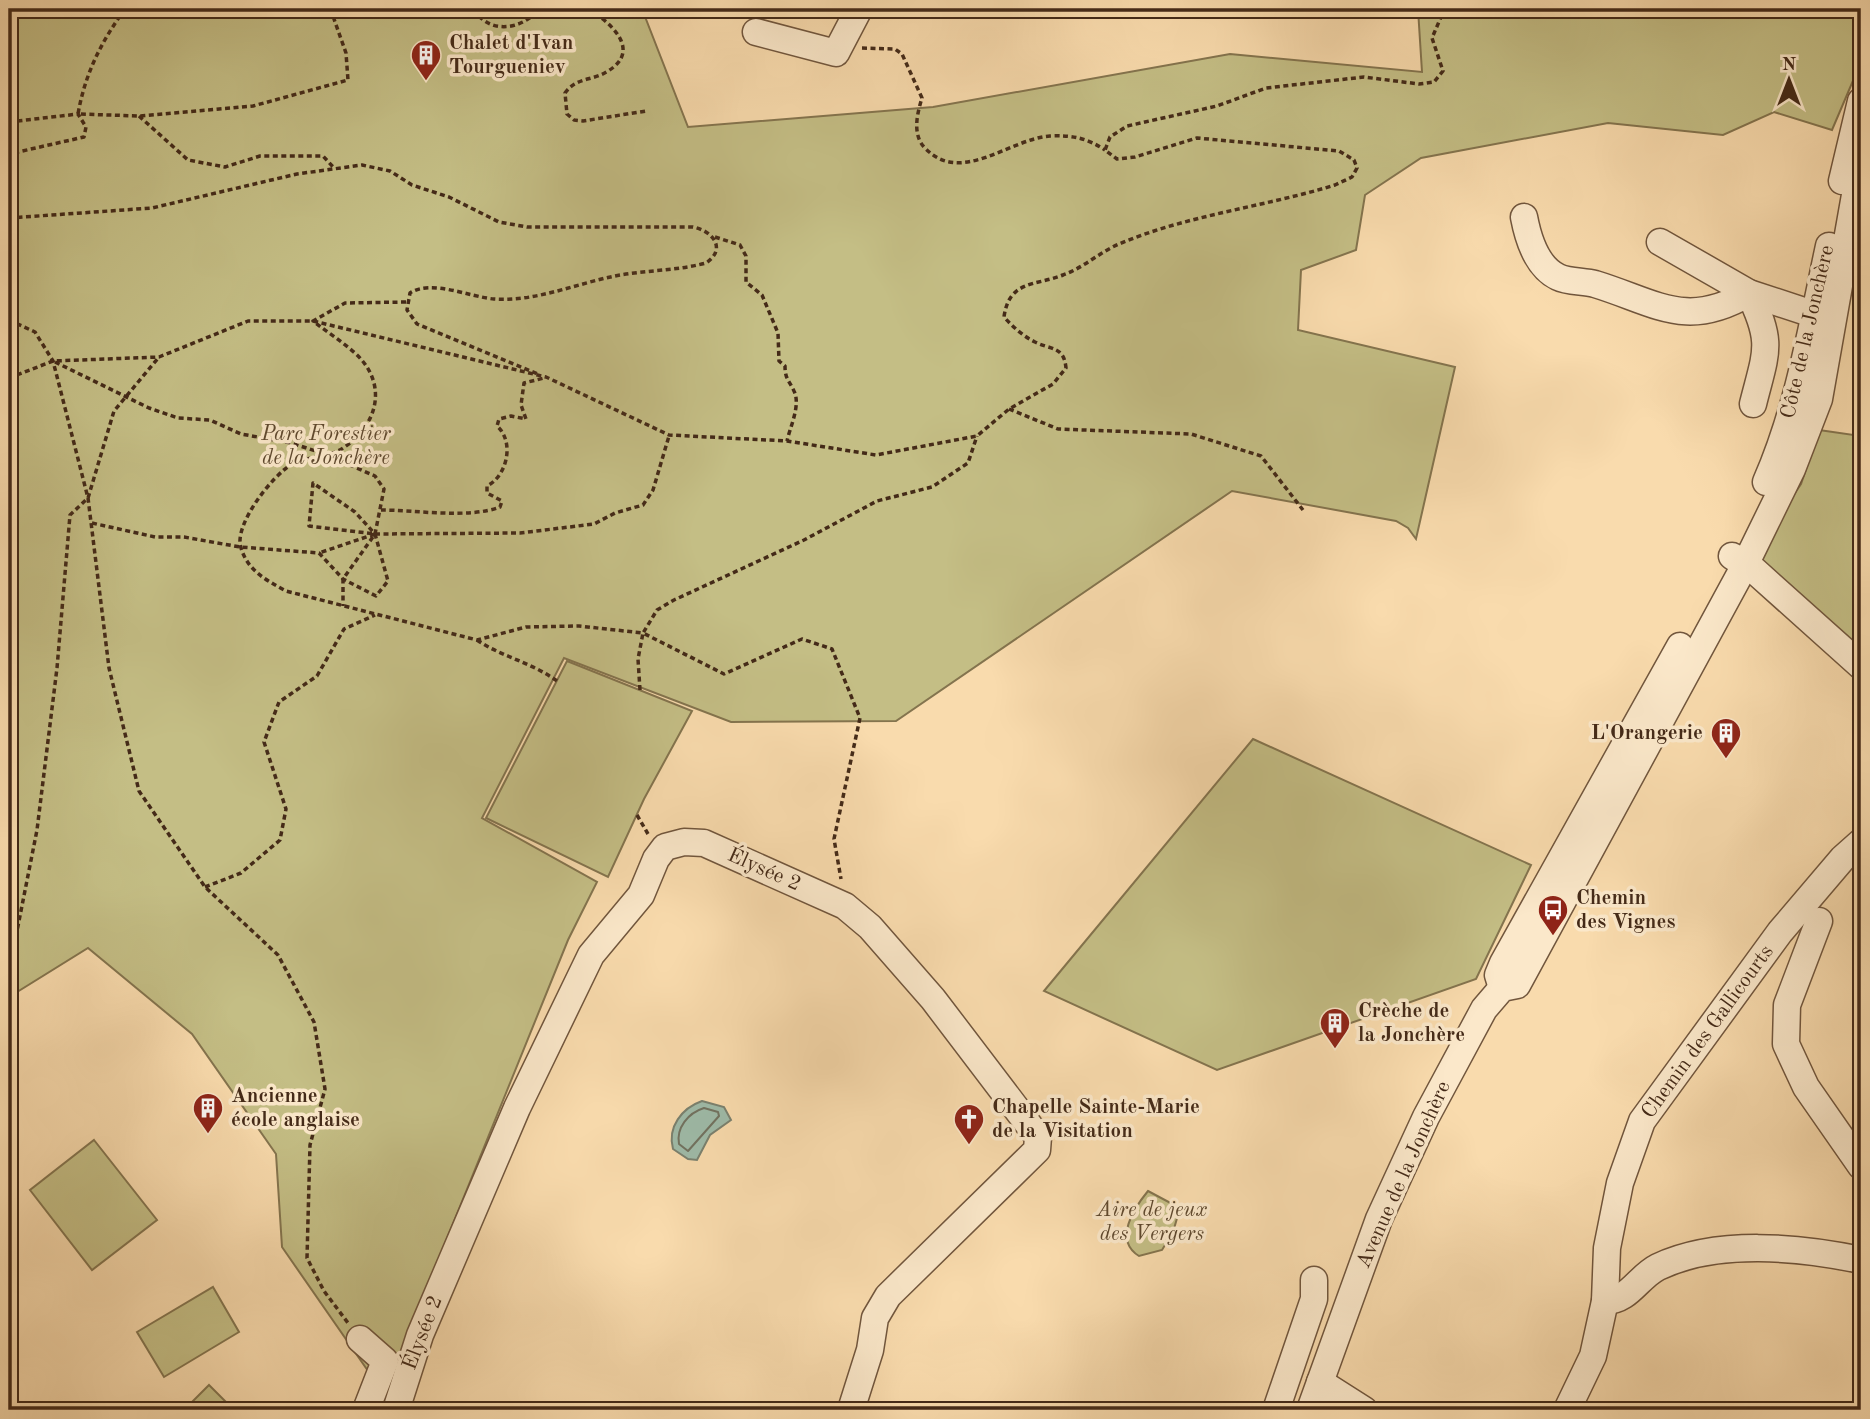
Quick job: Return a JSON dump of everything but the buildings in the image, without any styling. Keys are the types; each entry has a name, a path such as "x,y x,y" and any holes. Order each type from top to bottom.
{"street":[{"path":"756,32 836,53 859,9"},
{"name":"Côte de la Jonchère","path":"1573,838 1792,469 1819,399 1823,318 1855,179 1861,101"},
{"path":"1524,217 1538,258 1557,277 1593,284 1678,313 1725,307 1749,293"},
{"path":"1660,242 1749,293 1823,318"},
{"path":"1749,293 1765,324 1766,348 1753,404"},
{"path":"1737,560 1861,666"},
{"name":"Côte de la Jonchère","path":"1579,870 1737,560"},
{"name":"Avenue de la Jonchère","path":"1502,988 1498,975 1573,838"},
{"name":"Élysée 2","path":"396,1410 420,1335 517,1108 591,955 641,895 656,859 666,847 684,842 704,843 845,906 870,927 933,999 1038,1137 1037,1150 887,1296 876,1318 870,1350 851,1410"},
{"name":"Chemin des Gallicourts","path":"1567,1410 1593,1356 1605,1301 1607,1248 1620,1183 1642,1121 1780,932 1843,858 1861,842"},
{"name":"Avenue de la Jonchère","path":"1310,1410 1379,1219 1433,1105 1484,1009 1502,988 1517,985 1579,870"},
{"path":"1819,921 1787,1005 1786,1044 1805,1087 1861,1166"},
{"path":"1605,1301 1618,1301 1656,1268 1689,1256 1738,1249 1839,1255 1861,1260"},
{"path":"1276,1410 1314,1299 1314,1280"},
{"path":"360,1339 385,1361 366,1410"},
{"path":"1320,1382 1364,1410"}],"path":[{"path":"9,154 84,137 86,127 78,114 85,79 109,31 125,9"},
{"path":"9,122 78,114 139,116 253,106 348,80 346,52 334,19 336,9"},
{"path":"474,9 487,22 498,27 520,24 539,9"},
{"path":"588,9 610,21 618,32 622,44 620,56 607,72 570,85 565,93 567,114 574,120 583,121 646,111"},
{"path":"1105,150 1110,137 1127,125 1217,106 1265,88 1364,77 1419,84 1434,82 1443,71 1432,37 1441,17 1450,9"},
{"path":"1533,9 1577,13 1670,14 1705,9"},
{"path":"715,237 717,249 714,258 691,267 617,276 524,298 493,299 416,289 410,293 406,302 410,317 427,330 465,341 669,435 786,441 876,455 977,436 1009,409 1053,384 1066,368 1065,358 1056,347 1037,343 1012,327 1004,317 1007,301 1015,291 1065,275 1118,244 1174,226 1335,185 1352,177 1357,168 1354,160 1339,151 1197,138 1135,157 1116,159 1086,137 1047,136 966,163 936,159 919,142 916,115 922,98 902,54 895,49 871,50 842,43"},
{"path":"139,116 188,160 225,167 260,156 323,156 335,169"},
{"path":"9,219 152,208 297,174 362,165 390,171 412,185 449,197 499,222 527,226 707,229 715,237 740,245 746,256 746,282 762,295 778,333 779,361 785,366 785,379 795,393 795,408 786,441"},
{"path":"313,321 345,303 406,302"},
{"path":"9,320 35,332 53,361 88,498 109,668 139,791 205,887 278,955 314,1022 325,1088 310,1145 307,1258 324,1291 360,1339"},
{"path":"9,378 53,361 159,357 248,321 313,321 546,377"},
{"path":"313,321 358,355 377,395 370,425 341,450 290,465 259,496 242,529 240,547 257,576 286,591 477,640 492,650 538,667 556,681"},
{"path":"9,943 17,931 37,830 57,668 70,515 88,498 114,411 159,357"},
{"path":"53,361 149,408 178,418 210,420 241,434 325,454 375,477 384,489 375,534 343,579 343,606"},
{"path":"380,510 412,510 433,515 491,511 500,507 502,501 487,493 487,486 496,481 505,466 507,448 504,433 497,426 499,419 511,416 526,419 521,405 524,383 546,377"},
{"path":"1009,409 1058,429 1191,434 1261,456 1303,510"},
{"path":"318,553 343,579 376,596 387,581 375,534 355,512 313,483 309,526 375,534 520,533 594,524 615,513 643,505 653,490 669,435"},
{"path":"640,690 638,659 643,632 657,610 804,540 877,501 932,487 968,463 977,436"},
{"path":"92,523 155,537 184,537 240,547 318,553 375,534"},
{"path":"205,887 241,873 280,840 286,808 264,742 279,702 317,676 344,629 377,614"},
{"path":"477,640 526,627 579,626 643,632 724,674 802,639 832,649 860,718 834,839 845,906"}],"green space":[{"name":"Parc Forestier de la Jonchère","path":"9,9 642,9 688,127 933,107 1230,54 1422,72 1418,9 1861,9 1861,62 1832,130 1774,112 1723,135 1608,123 1421,158 1365,195 1356,250 1301,270 1298,330 1455,367 1416,539 1408,528 1396,521 1232,491 896,721 731,722 564,658 482,818 597,882 568,940 384,1394 282,1247 276,1154 192,1034 88,948 9,997"},
{"path":"1819,430 1861,436 1861,653 1753,554 1801,484"},
{"path":"567,661 692,711 644,799 608,877 486,818"},
{"path":"1253,739 1531,865 1476,979 1217,1070 1044,991"},
{"path":"94,1140 157,1220 92,1270 30,1190"},
{"name":"Aire de jeux des Vergers","path":"1148,1191 1180,1208 1173,1232 1162,1250 1139,1256 1127,1241 1128,1224"},
{"path":"213,1287 239,1332 164,1377 137,1332"},
{"path":"209,1385 234,1410 184,1410"}],"water":[{"path":"702,1101 724,1107 731,1120 710,1135 697,1160 688,1159 673,1149 672,1133 682,1113"}],"place":[{"name":"Chalet d'Ivan Tourgueniev","path":"426,82"},
{"name":"L'Orangerie","path":"1726,760"},
{"name":"Chemin des Vignes","path":"1553,937"},
{"name":"Crèche de la Jonchère","path":"1335,1050"},
{"name":"Ancienne école anglaise","path":"208,1135"},
{"name":"Chapelle Sainte-Marie de la Visitation","path":"969,1146"}]}
